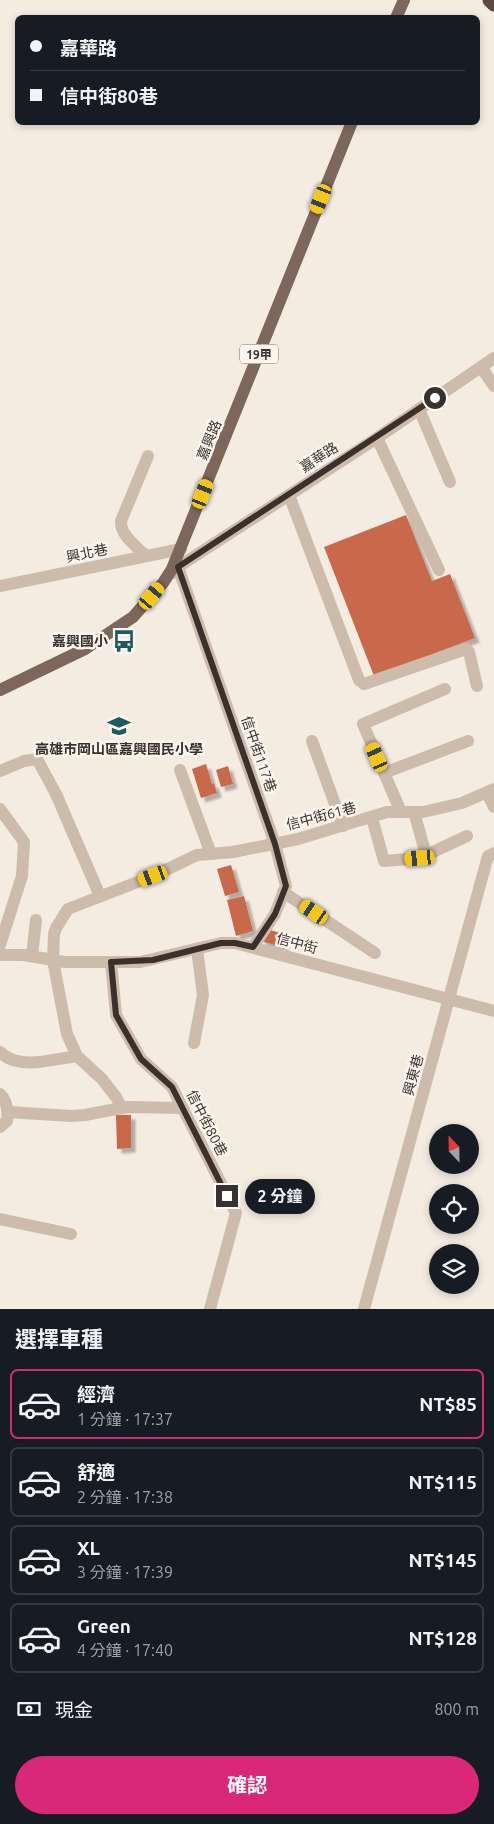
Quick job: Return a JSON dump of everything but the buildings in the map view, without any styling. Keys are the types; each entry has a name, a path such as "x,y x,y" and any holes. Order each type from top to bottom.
{"highway":[{"path":"490,0 494,4"}],"main road":[{"path":"397,15 404,0"},
{"name":"嘉興路","path":"0,690 85,649 133,617 163,583 172,569 351,125"}],"street":[{"name":"嘉華路","path":"163,583 178,567 377,438 494,358"},
{"path":"481,367 494,386"},
{"path":"419,409 450,482"},
{"path":"377,438 439,570"},
{"path":"146,556 123,532 120,526 148,456"},
{"path":"290,495 359,680 364,684 466,649 469,652 477,686"},
{"name":"興北巷","path":"0,586 181,549"},
{"name":"信中街117巷","path":"178,567 275,844 286,886 275,914 253,947"},
{"path":"426,855 407,812 384,773 363,724 446,689"},
{"path":"312,741 343,826"},
{"path":"384,773 468,741"},
{"path":"0,771 24,761 37,759 56,794 100,896"},
{"path":"180,770 211,854"},
{"path":"490,791 494,807"},
{"name":"信中街61巷","path":"77,1056 67,1034 52,960 54,934 68,909 153,876 192,857 233,852 298,839 388,812 422,812 462,803 490,791"},
{"path":"0,809 24,842 22,876 0,945"},
{"path":"372,818 384,861 420,858 467,836"},
{"name":"興東巷","path":"364,1309 488,856 494,853"},
{"path":"283,892 375,953"},
{"path":"32,956 36,920"},
{"name":"信中街","path":"0,955 32,956 65,962 153,960 221,943 235,943 494,1011"},
{"path":"194,1043 203,995 197,949"},
{"name":"信中街80巷","path":"111,962 116,1015 141,1059 172,1087 236,1213 210,1309"},
{"path":"0,1052 7,1060 27,1062 77,1056 102,1079 122,1108"},
{"path":"0,1094 4,1097 8,1112 7,1121 0,1127"},
{"path":"8,1112 71,1116 122,1108 183,1108"},
{"path":"0,1219 71,1234"}],"place":[{"name":"嘉興國小","path":"124,641"},
{"name":"高雄市岡山區嘉興國民小學","path":"119,726"}],"route":[{"path":"227,1196 172,1087 141,1059 116,1015 111,962 153,960 221,943 235,943 253,947 275,914 286,886 275,844 178,567 377,438 435,398"}]}
